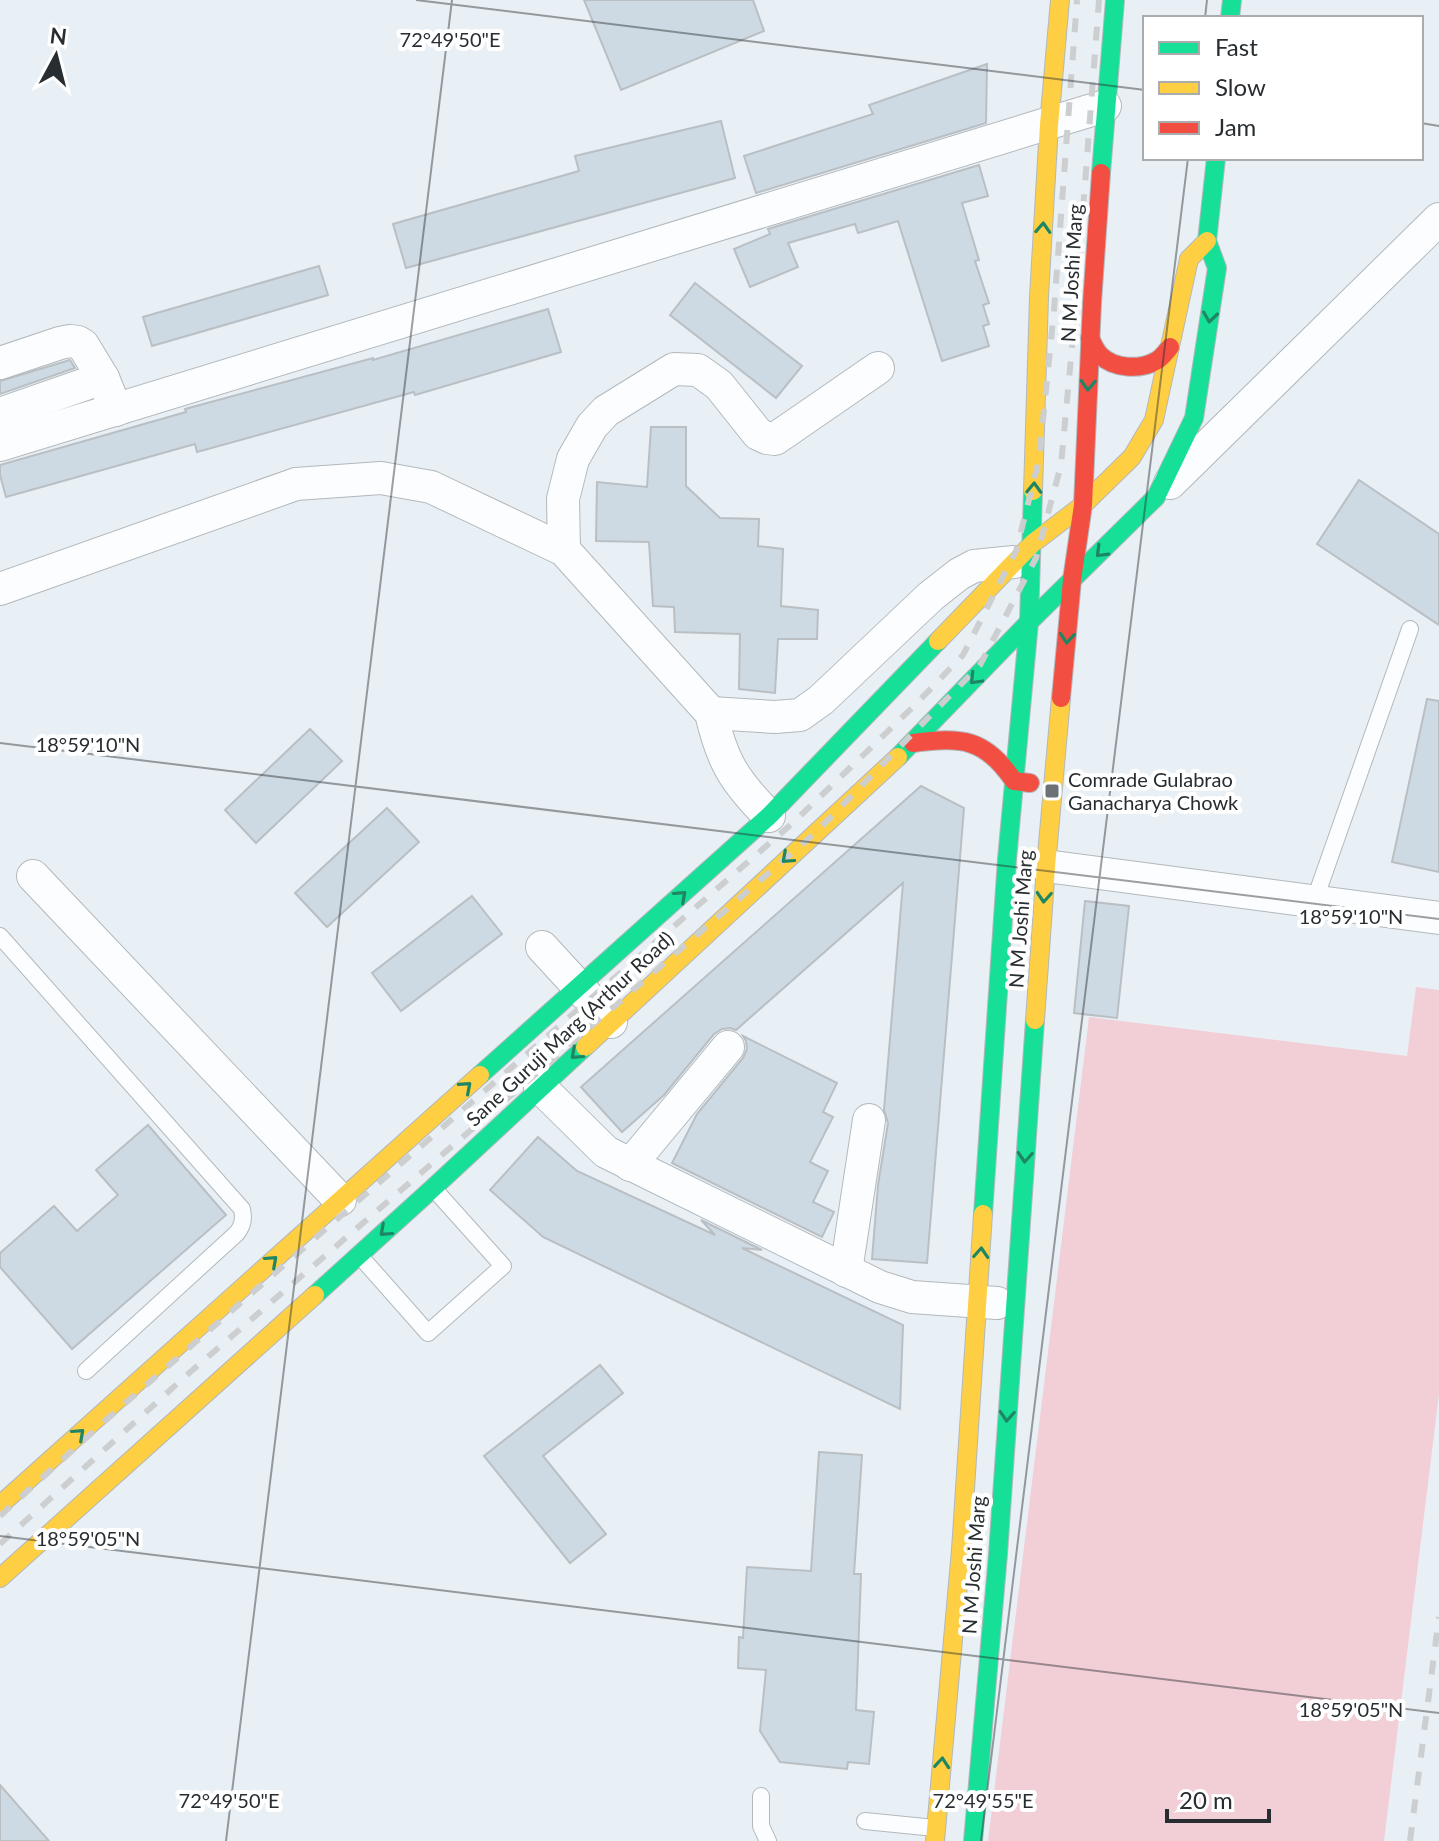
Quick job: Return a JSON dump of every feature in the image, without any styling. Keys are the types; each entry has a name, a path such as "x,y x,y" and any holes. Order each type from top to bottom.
{"main road":[{"name":"N M Joshi Marg","path":"973,1841 979,1552 977,1302 1014,781 1029,622 1023,553 1049,125 1060,0"},
{"name":"N M Joshi Marg","path":"936,1835 1014,1304 1046,866 1072,580 1083,505 1090,338 1115,0"},
{"path":"1208,233 1216,160"},
{"name":"Sane Guruji Marg (Arthur Road)","path":"0,1578 71,1504 337,1265 359,1255 611,1022 669,936 769,816 1023,553 1083,505 1132,457 1154,420 1189,259 1208,233"},
{"name":"Sane Guruji Marg (Arthur Road)","path":"0,1505 43,1476 311,1234 340,1200 393,1151 580,987 669,936 913,743 1029,622 1156,497 1194,418 1217,268 1208,233"},
{"path":"1090,338 1097,353 1121,367 1140,367 1159,360 1170,347"},
{"path":"913,743 943,739 981,746 998,759 1014,781 1054,786"}],"street":[{"path":"0,445 1105,106"},
{"path":"1156,497 1439,219"},
{"path":"0,363 60,343 78,342 103,378 116,410"},
{"path":"564,550 563,499 573,459 592,426 606,411 674,369 698,370 719,385 758,434 775,439 878,368"},
{"path":"0,414 103,378"},
{"path":"0,589 296,484 381,478 431,487 564,550 711,713 718,743 731,771 747,794 769,816"},
{"path":"711,713 775,717 800,715 821,700 931,596 959,574 974,566 1023,553"},
{"path":"1046,866 1439,918"},
{"path":"33,876 340,1200"},
{"path":"542,947 611,1022"},
{"path":"630,1165 728,1047"},
{"path":"540,1087 606,1152 880,1287 912,1297 1014,1304"},
{"path":"846,1271 869,1120"}],"lane":[{"path":"1314,902 1410,629"},
{"path":"0,936 242,1209 244,1217 243,1226 237,1233 86,1371"},
{"path":"359,1255 428,1333 503,1266 433,1188"},
{"path":"761,1796 761,1826 768,1841"},
{"path":"865,1821 936,1835"}],"shaded area":[{"path":"1416,987 1439,990 1439,1394 1384,1841 988,1841 1089,1017 1407,1056"}],"building":[{"path":"584,0 753,0 764,31 621,90"},
{"path":"987,64 986,123 756,193 744,156 873,114 869,105"},
{"path":"721,121 735,178 406,268 393,224 579,171 575,156"},
{"path":"979,165 988,196 962,203 979,260 975,261 989,303 983,305 989,324 983,326 989,346 942,361 898,221 858,233 855,224 788,243 798,267 750,287 734,249 770,234 768,229"},
{"path":"319,266 328,295 152,346 143,317"},
{"path":"695,283 802,366 776,398 670,315"},
{"path":"548,309 561,352 415,395 414,392 197,452 195,444 6,497 0,465 186,412 185,409 373,360"},
{"path":"70,360 75,368 0,394 0,381"},
{"path":"651,427 686,427 686,486 720,518 759,519 758,546 783,549 781,606 818,610 817,639 778,639 775,693 739,689 740,634 675,632 674,607 653,606 649,542 596,541 597,482 647,487"},
{"path":"1359,480 1439,534 1439,625 1317,544"},
{"path":"1427,699 1439,701 1439,872 1392,862"},
{"path":"310,729 342,761 256,843 225,810"},
{"path":"921,786 964,808 927,1263 872,1259 878,1185 888,1123 884,1110 903,883 736,1030 722,1029 714,1034 664,1095 622,1132 581,1087"},
{"path":"387,808 419,842 327,927 295,893"},
{"path":"472,896 502,934 401,1011 372,973"},
{"path":"1085,901 1129,906 1117,1018 1074,1013"},
{"path":"743,1036 837,1083 823,1112 833,1117 810,1162 828,1171 813,1202 834,1212 822,1237 672,1163 697,1114 743,1058 747,1049"},
{"path":"148,1125 226,1215 72,1349 0,1267 0,1253 54,1206 77,1231 118,1195 96,1170"},
{"path":"538,1137 577,1171 715,1235 701,1220 762,1250 742,1248 903,1325 900,1409 543,1237 490,1190"},
{"path":"600,1365 623,1393 543,1456 606,1534 570,1563 484,1456"},
{"path":"819,1452 862,1455 854,1574 861,1574 856,1710 874,1712 869,1764 848,1762 847,1769 780,1762 760,1731 766,1670 738,1668 747,1567 811,1571"},
{"path":"0,1785 49,1841 0,1841"}],"railway":[{"path":"0,1516 106,1420 795,821 963,655 1016,551 1039,460 1054,310 1077,0"},
{"path":"0,1544 188,1374 815,833 980,665 1036,558 1061,465 1099,0"},
{"path":"1410,1841 1439,1617"}],"traffic: fast":[{"path":"1101,173 1115,0"},
{"path":"1230,16 1232,0"},
{"path":"898,757 1156,497 1194,418 1217,268 1207,241 1216,160"},
{"path":"983,1214 1007,859 1029,622 1033,491"},
{"path":"480,1075 769,816 938,641"},
{"path":"973,1841 998,1554 1035,1020"},
{"path":"315,1295 585,1047"}],"traffic: slow":[{"path":"1033,491 1039,297 1060,0"},
{"path":"938,641 1033,543 1083,505 1132,457 1154,420 1189,259 1207,241"},
{"path":"1035,1020 1061,698"},
{"path":"585,1047 898,757"},
{"path":"0,1505 480,1075"},
{"path":"935,1841 961,1550 983,1214"},
{"path":"0,1578 315,1295"}],"traffic: jam":[{"path":"1061,698 1072,580 1083,505 1101,173"},
{"path":"1090,338 1106,360 1127,367 1156,361 1170,347"},
{"path":"913,743 945,740 971,744 993,756 1014,781 1030,783"}],"place":[{"name":"Comrade Gulabrao Ganacharya Chowk","path":"1052,791"}]}
